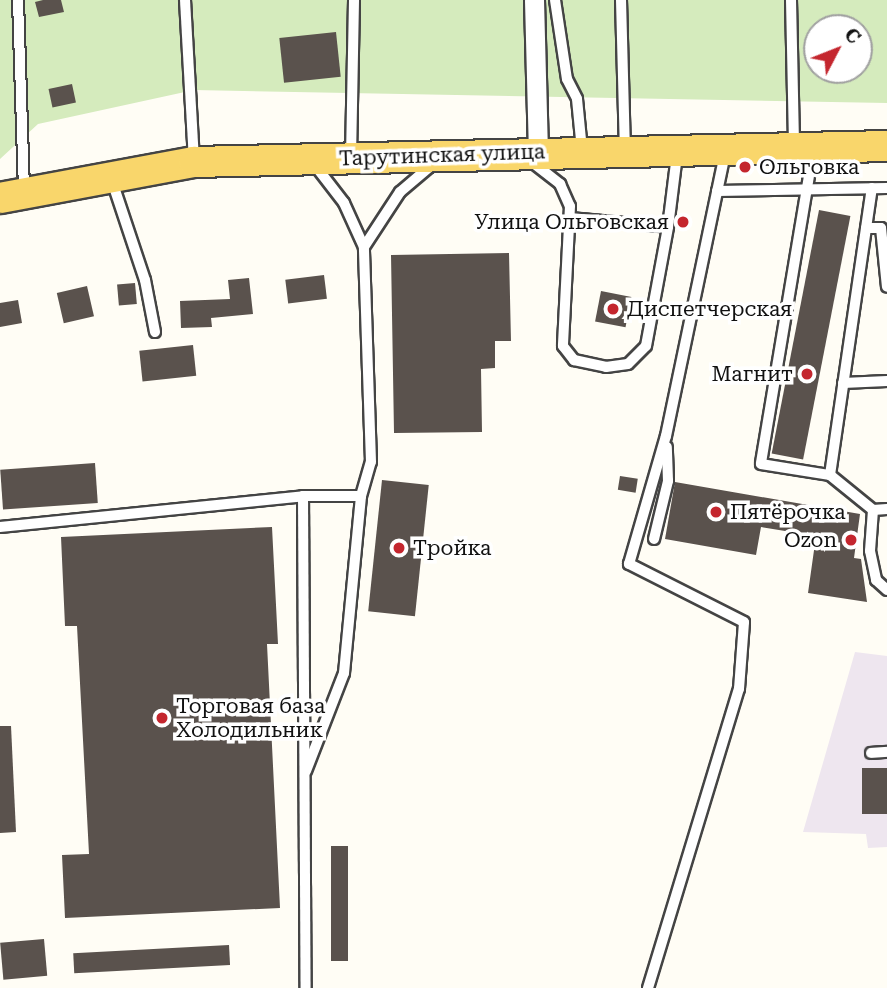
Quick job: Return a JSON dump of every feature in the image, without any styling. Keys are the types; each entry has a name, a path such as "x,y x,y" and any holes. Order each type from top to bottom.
{"main road":[{"name":"Тарутинская улица","path":"12,196 194,162 525,152 887,146"}],"street":[{"path":"525,152 534,0"}],"lane":[{"path":"12,196 18,0"},
{"path":"185,0 194,162"},
{"path":"351,157 354,0"},
{"path":"555,0 567,79 577,99 582,151"},
{"path":"621,0 625,150"},
{"path":"791,0 806,190 761,464 830,475 873,510 887,509"},
{"path":"525,152 561,184 570,218 563,346 574,360 606,367 628,364 646,346 668,228 678,149"},
{"path":"648,988 739,689 744,622 629,564 666,436 726,149"},
{"path":"364,247 400,192 444,155"},
{"path":"303,776 344,673 360,496 373,443 364,247 344,203 310,158"},
{"path":"111,177 145,280 155,332"},
{"path":"830,475 872,188"},
{"path":"717,191 887,188"},
{"path":"570,218 668,228"},
{"path":"866,228 881,228 887,287"},
{"path":"843,383 887,382"},
{"path":"654,539 668,481 666,436"},
{"path":"0,527 303,496 360,496"},
{"path":"303,496 306,988"},
{"path":"873,510 870,551 876,580 887,590"},
{"path":"871,753 887,752"}],"shaded area":[{"path":"855,652 887,656 887,847 868,848 866,834 803,832"}],"green space":[{"path":"0,0 887,0 887,103 194,90 38,124 0,159"}],"building":[{"path":"61,0 64,12 39,17 35,2"},
{"path":"336,32 341,77 284,83 279,38"},
{"path":"72,84 76,103 52,108 49,89"},
{"path":"819,210 850,216 803,460 772,453"},
{"path":"509,253 511,341 495,341 495,368 481,369 482,432 394,433 391,255"},
{"path":"324,275 327,299 288,304 285,280"},
{"path":"249,278 253,314 211,318 212,327 181,328 180,301 230,299 228,280"},
{"path":"135,283 137,304 119,305 117,285"},
{"path":"87,286 94,316 64,323 57,293"},
{"name":"Диспетчерская","path":"601,291 631,297 626,327 595,321"},
{"path":"18,300 22,323 0,327 0,303"},
{"path":"193,345 196,376 143,381 139,351"},
{"path":"95,463 98,503 3,510 0,470"},
{"path":"620,476 638,479 636,493 618,490"},
{"name":"Тройка","path":"382,480 429,485 415,616 368,611"},
{"path":"675,482 860,514 854,558 861,559 867,602 808,593 816,536 761,527 756,555 665,539"},
{"path":"272,527 278,644 267,644 280,908 65,918 62,855 89,854 77,626 65,626 61,537"},
{"path":"0,726 11,726 16,832 0,833"},
{"path":"862,768 887,768 887,814 862,814"},
{"path":"331,846 348,846 348,961 331,961"},
{"path":"44,939 47,976 3,980 0,943"},
{"path":"229,945 230,965 74,973 73,953"}],"place":[{"name":"Ольговка","path":"745,167"},
{"name":"Улица Ольговская","path":"683,222"},
{"name":"Диспетчерская","path":"613,309"},
{"name":"Магнит","path":"807,374"},
{"name":"Пятёрочка","path":"716,512"},
{"name":"Ozon","path":"851,540"},
{"name":"Тройка","path":"399,548"},
{"name":"Торговая база Холодильник","path":"162,718"}]}
